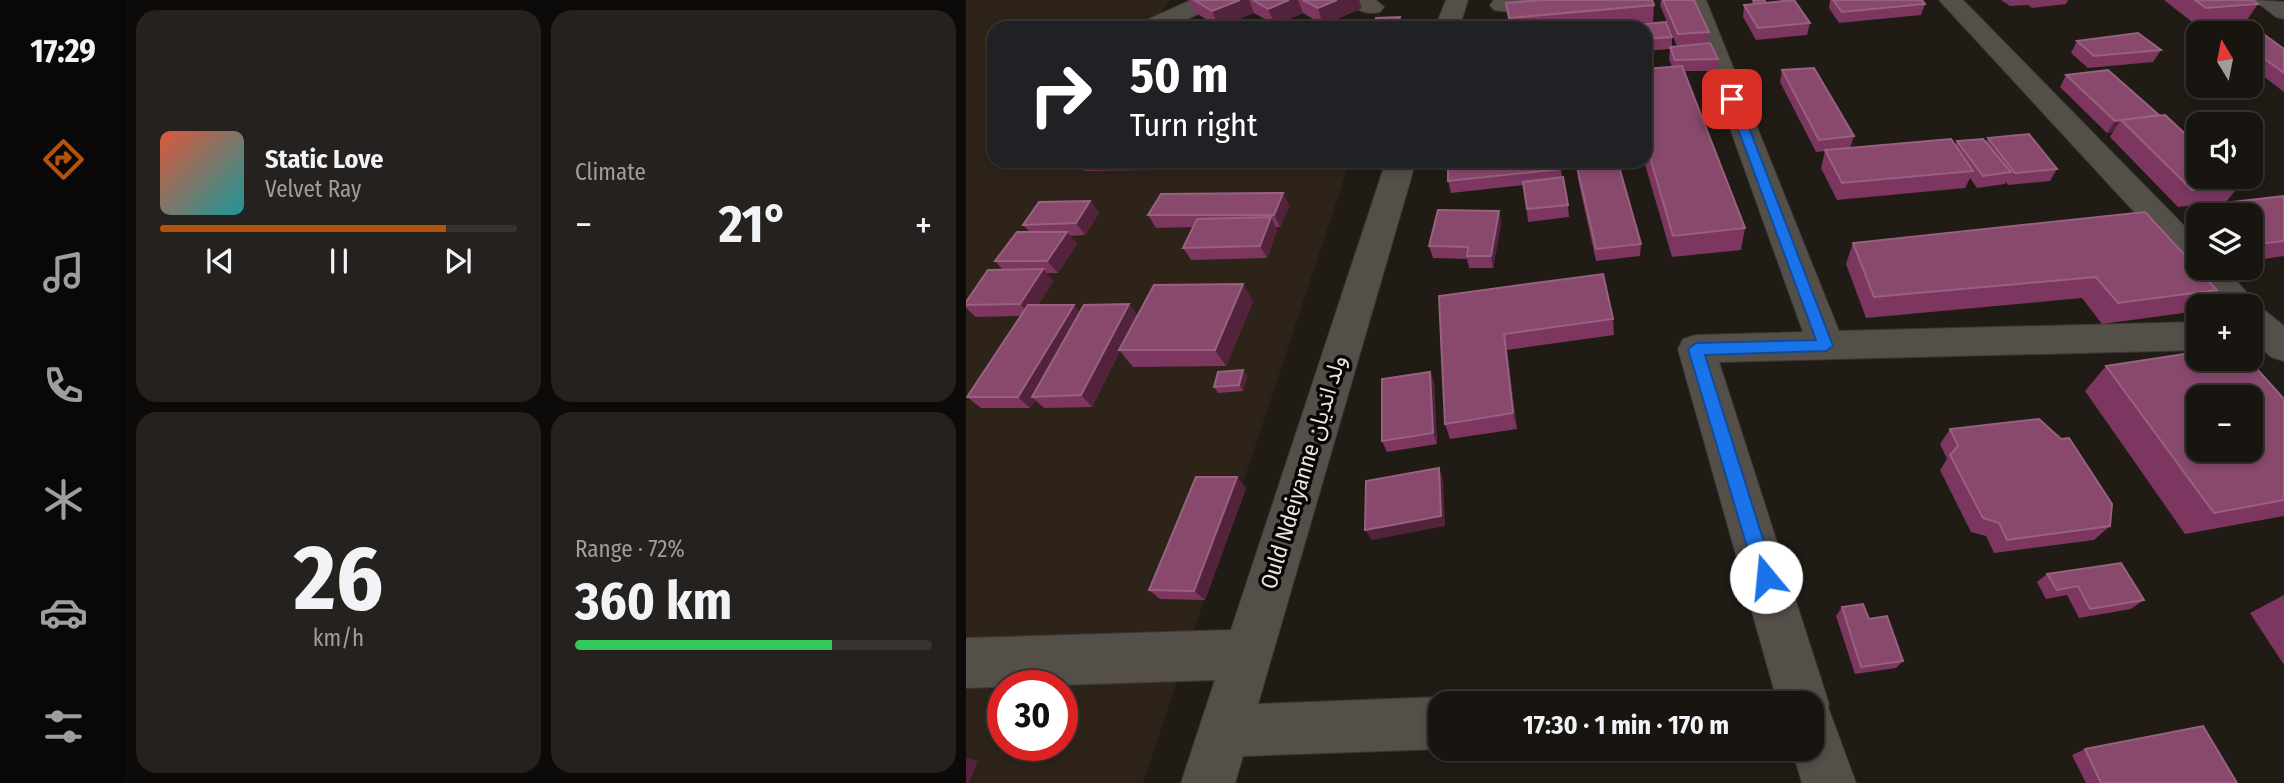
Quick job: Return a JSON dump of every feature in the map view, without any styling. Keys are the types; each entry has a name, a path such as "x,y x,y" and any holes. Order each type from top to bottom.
{"street":[{"path":"1164,21 1210,0"},
{"path":"1450,21 1457,0"},
{"path":"1503,5 1549,0"},
{"path":"1695,0 1826,346"},
{"path":"1950,0 2186,247"},
{"path":"2265,0 2284,12"},
{"name":"Ould Ndeiyanne ولد انديان","path":"1208,783 1399,168"},
{"path":"2216,280 2230,294"},
{"path":"1800,691 1696,349 2186,336"},
{"path":"966,663 1247,654"},
{"path":"1223,731 1428,723"},
{"path":"1822,761 1829,783"}],"shaded area":[{"path":"966,0 1171,0 1153,21 987,21 987,168 1348,168 1143,783 966,783"}],"building":[{"path":"1194,0 1240,0 1212,11"},
{"path":"1253,0 1289,0 1268,9"},
{"path":"1303,0 1337,0 1318,8"},
{"path":"1541,0 1652,0 1654,5 1509,18 1506,3"},
{"path":"1663,0 1694,0 1709,32 1678,34"},
{"path":"1753,0 1764,0 1766,3 1755,4"},
{"path":"1794,0 1810,23 1758,28 1744,5"},
{"path":"1833,0 1922,0 1925,4 1842,12"},
{"path":"2195,0 2253,0 2258,4 2206,8"},
{"path":"1400,17 1399,21 1375,21 1376,18"},
{"path":"1666,22 1672,37 1652,38 1652,23"},
{"path":"2138,33 2161,50 2094,56 2077,41"},
{"path":"2263,34 2284,49 2284,73 2263,58"},
{"path":"1710,43 1718,59 1675,60 1670,47"},
{"path":"1682,66 1745,228 1673,236 1652,164 1652,68"},
{"path":"1814,68 1854,136 1819,140 1782,70"},
{"path":"2108,70 2159,115 2115,121 2066,75"},
{"path":"2165,115 2186,135 2186,184 2121,120"},
{"path":"2029,134 2057,169 2015,173 1988,138"},
{"path":"1951,139 1973,171 1842,183 1825,150"},
{"path":"1983,139 2011,172 1983,176 1957,141"},
{"path":"1448,168 1561,169 1448,181"},
{"path":"1577,168 1619,168 1641,244 1596,249"},
{"path":"1563,177 1568,205 1527,209 1523,182"},
{"path":"1283,193 1274,215 1148,215 1161,194"},
{"path":"2284,196 2284,241 2263,243 2263,203 2223,203"},
{"path":"1090,201 1076,223 1023,225 1039,202"},
{"path":"1438,210 1499,211 1491,256 1467,256 1468,247 1429,246"},
{"path":"2145,212 2186,256 2186,280 2208,280 2217,290 2118,303 2096,277 1874,297 1853,243"},
{"path":"1271,217 1260,246 1183,248 1197,219"},
{"path":"1017,232 1067,232 1047,261 995,261"},
{"path":"1043,269 1020,304 966,305 988,270"},
{"path":"1603,274 1613,319 1504,334 1513,413 1445,424 1439,296"},
{"path":"1243,284 1215,350 1119,350 1154,285"},
{"path":"1129,304 1081,395 1032,397 1084,305"},
{"path":"1028,305 1074,305 1018,397 967,397"},
{"path":"2186,354 2186,371 2259,371 2284,399 2284,500 2214,513 2106,366"},
{"path":"1243,370 1239,385 1214,387 1218,372"},
{"path":"1430,372 1433,433 1382,441 1382,379"},
{"path":"2039,419 2061,439 2069,438 2112,504 2110,526 2007,540 1999,523 1983,518 1950,455 1958,446 1950,429"},
{"path":"1439,468 1441,516 1365,530 1366,481"},
{"path":"1196,477 1237,477 1194,591 1149,590"},
{"path":"2121,563 2144,600 2090,609 2078,586 2057,590 2047,574"},
{"path":"1863,604 1869,619 1887,616 1903,661 1861,667 1842,607"},
{"path":"2203,726 2237,783 2101,783 2085,749"}],"route":[{"path":"1732,99 1826,346 1696,349 1766,577"}]}
